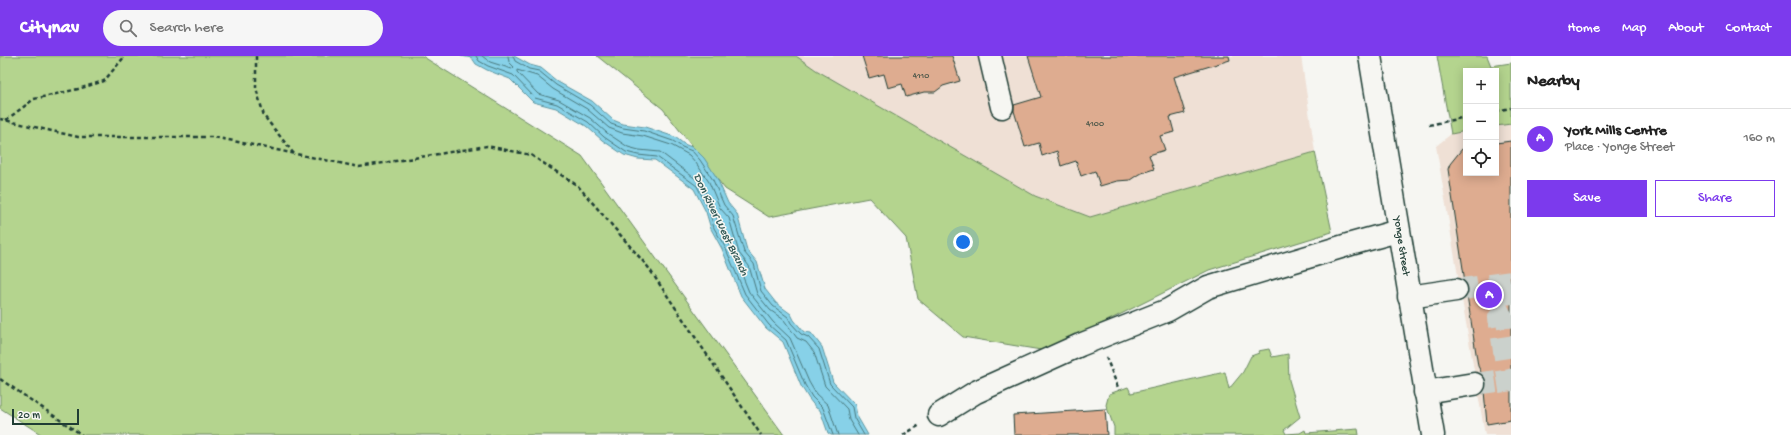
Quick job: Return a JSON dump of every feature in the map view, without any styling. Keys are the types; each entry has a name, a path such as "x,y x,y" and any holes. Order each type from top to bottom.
{"main road":[{"path":"990,56 1002,107"},
{"name":"Yonge Street","path":"1370,56 1433,435"},
{"path":"939,415 976,392 1086,343 1168,310 1208,287 1398,231"},
{"path":"1409,297 1456,290"},
{"path":"1425,392 1474,384"}],"path":[{"path":"6,120 34,99 78,89 104,81 125,56"},
{"path":"256,56 256,88 264,116 294,154"},
{"path":"1499,110 1511,108"},
{"path":"1429,125 1463,118"},
{"path":"0,119 78,137 214,137 359,167 487,146 531,155 578,186 648,267 761,435"},
{"path":"1108,364 1119,390"},
{"path":"0,380 82,435"}],"shaded area":[{"path":"796,56 1301,56 1315,152 1090,217 1035,196 816,70"},
{"path":"1511,124 1511,435 1485,435 1436,146 1451,134 1463,132 1463,176 1499,176 1499,126"}],"green space":[{"path":"0,56 422,56 582,156 784,435 42,435 0,408"},
{"path":"597,56 796,56 816,70 1035,196 1090,217 1315,152 1332,232 1209,270 1047,351 963,337 918,299 906,238 869,198 769,217 725,189 663,109"},
{"path":"1437,56 1487,56 1491,66 1511,63 1511,124 1499,126 1499,68 1463,68 1463,132 1451,134"},
{"path":"1269,349 1272,357 1288,354 1289,380 1300,417 1284,430 1286,434 1300,433 1305,430 1306,433 1358,429 1359,435 1114,435 1114,427 1106,405 1109,394 1128,387 1131,393 1225,372 1229,389 1243,372 1251,356 1259,353 1258,351"}],"water":[{"name":"Don River West Branch","path":"461,56 514,56 530,65 541,68 558,82 592,101 613,120 623,124 645,127 675,137 684,144 694,148 704,158 717,178 728,203 737,214 747,250 757,262 765,289 776,303 791,314 804,332 811,333 822,347 833,382 855,405 857,416 868,435 831,435 828,433 820,410 816,408 801,386 783,342 766,328 741,296 722,249 711,229 706,212 694,189 655,160 638,159 624,155 602,140 586,126 556,108 533,102 510,79 476,64 472,58"}],"building":[{"path":"862,56 952,56 960,81 943,86 935,92 924,92 906,97 902,84 888,88 884,74 869,78"},
{"path":"1028,56 1229,56 1230,60 1174,77 1185,113 1170,117 1174,132 1160,136 1165,150 1149,155 1154,169 1139,174 1130,180 1117,181 1100,186 1095,171 1081,176 1076,161 1061,166 1057,151 1042,156 1039,143 1025,147 1014,111 1014,105 1041,97"},
{"path":"1511,141 1511,420 1487,424 1484,391 1486,382 1478,366 1467,295 1468,288 1465,282 1448,169 1450,164 1463,149 1463,176 1499,176 1499,143"},
{"path":"1105,409 1107,435 1014,435 1013,415"}],"tunnel":[{"path":"1456,290 1511,282"},
{"path":"1503,283 1508,328"},
{"path":"1511,311 1499,318 1511,397"},
{"path":"1474,384 1511,379"}],"place":[{"name":"York Mills Centre","path":"1489,295"}]}
